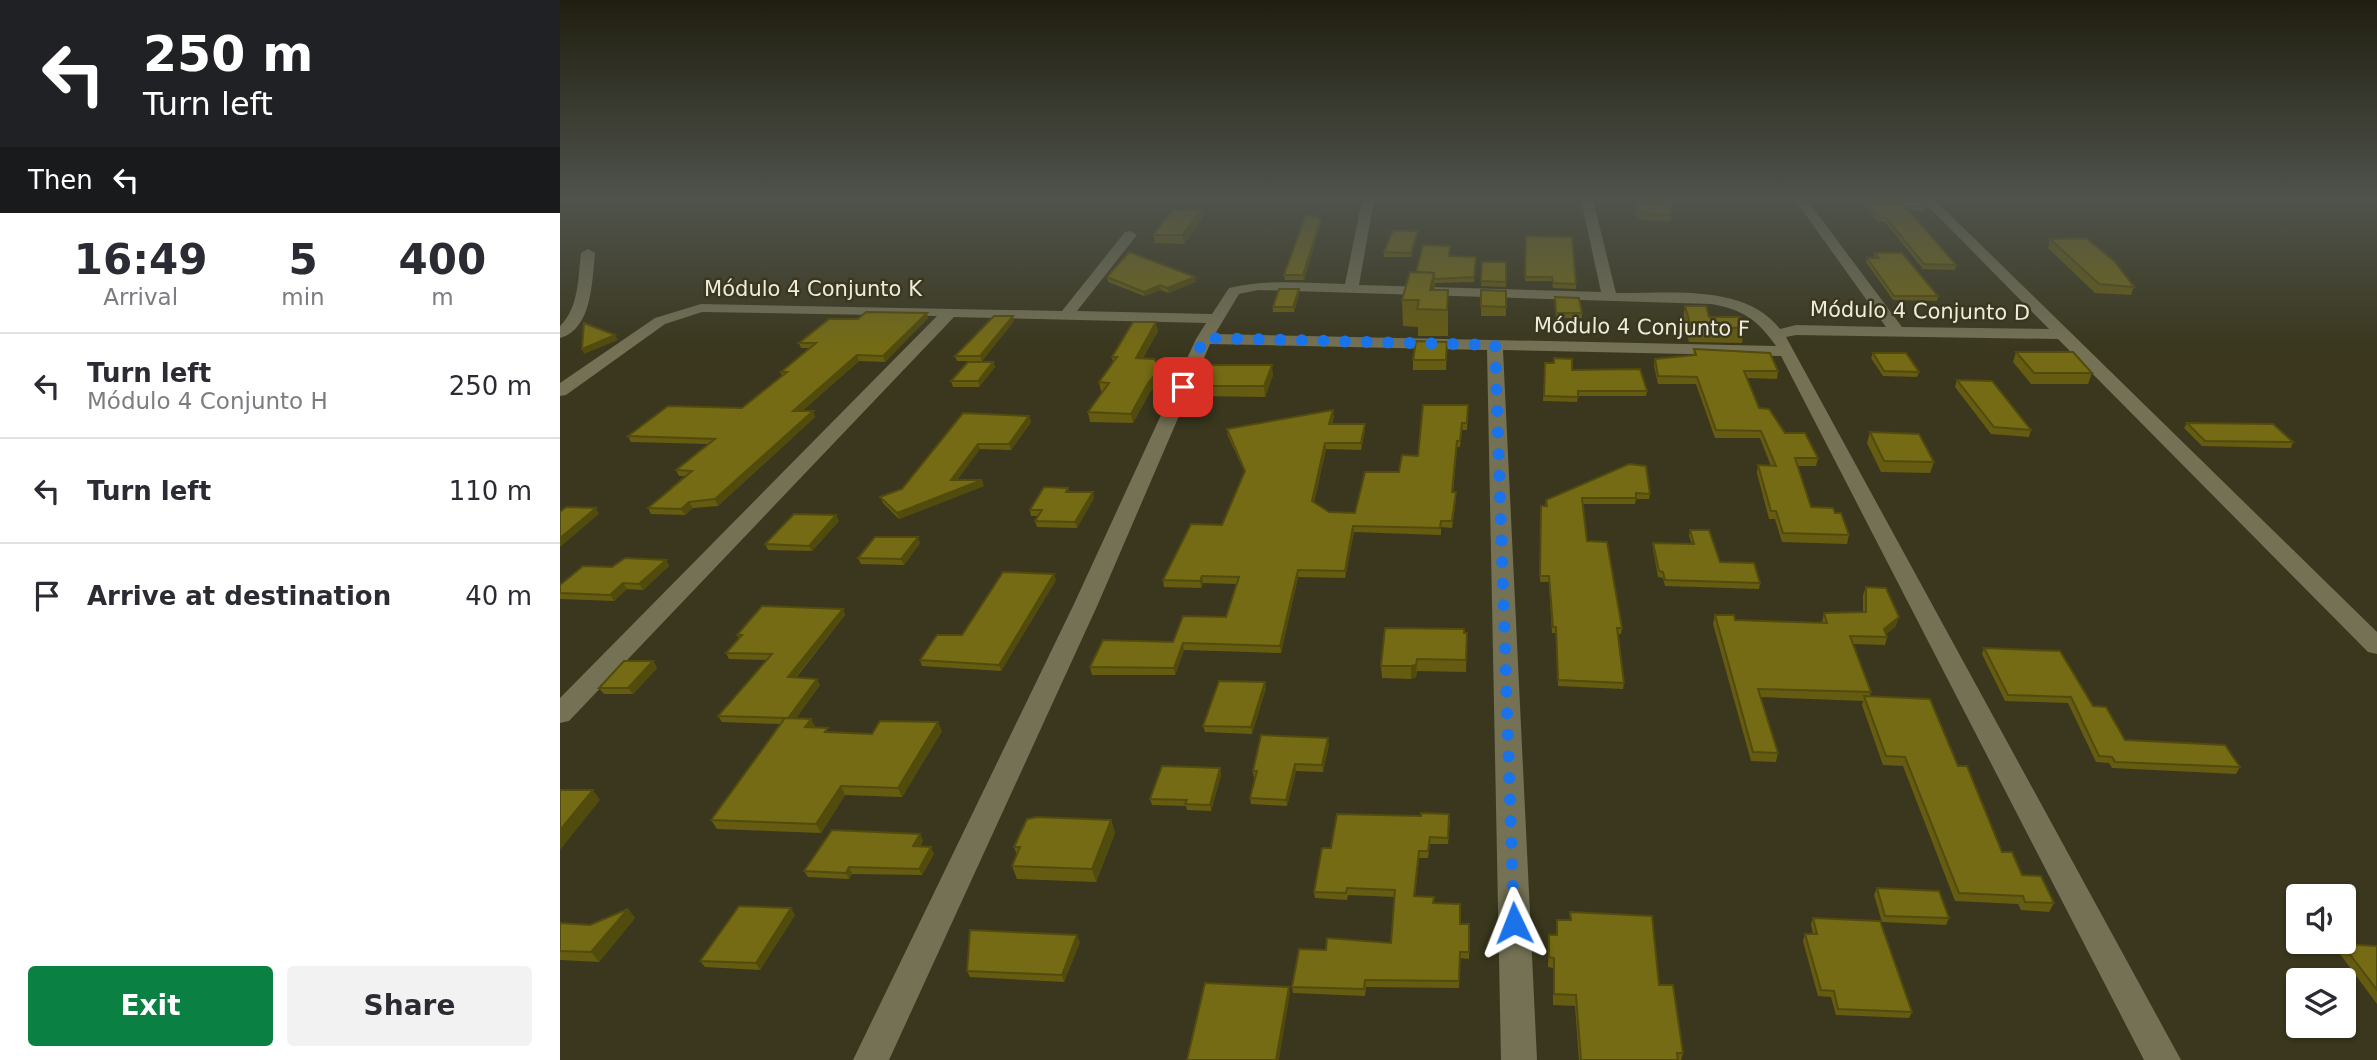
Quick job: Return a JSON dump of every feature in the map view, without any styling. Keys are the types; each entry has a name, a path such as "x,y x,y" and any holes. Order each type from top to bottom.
{"street":[{"path":"1067,314 1118,249"},
{"path":"1351,290 1359,249"},
{"path":"1598,249 1609,296"},
{"path":"1837,249 1897,331"},
{"path":"1978,249 2377,646"},
{"path":"560,333 573,325 578,312 588,253"},
{"path":"872,1060 1086,604 1210,329 1229,297 1240,289 1258,286 1711,299 1740,304 1756,312 1782,343 2163,1060"},
{"name":"Módulo 4 Conjunto K","path":"560,391 660,321 675,314 701,308 1067,314 1210,329"},
{"path":"560,714 951,311"},
{"name":"Módulo 4 Conjunto F","path":"1210,329 1495,345 1782,343"},
{"name":"Módulo 4 Conjunto D","path":"1782,343 1796,330 2063,334"},
{"path":"1495,345 1518,1060"}],"building":[{"path":"1293,249 1311,249 1303,275 1284,275"},
{"path":"1385,249 1412,249 1411,253 1384,252"},
{"path":"1422,249 1450,249 1449,256 1476,257 1474,277 1434,279 1434,273 1416,272"},
{"path":"1526,249 1573,249 1576,284 1553,283 1552,277 1525,277"},
{"path":"1912,249 1943,249 1956,265 1924,264"},
{"path":"2061,249 2100,249 2114,261 2134,287 2099,284"},
{"path":"1129,252 1195,277 1167,288 1160,285 1144,292 1107,277"},
{"path":"1875,253 1902,253 1938,296 1894,296 1867,258 1879,258"},
{"path":"1482,262 1506,262 1506,282 1481,281"},
{"path":"1410,272 1434,273 1430,290 1448,290 1447,310 1417,309 1419,300 1402,300"},
{"path":"1279,289 1299,289 1293,307 1273,307"},
{"path":"1481,290 1506,291 1506,307 1481,306"},
{"path":"1555,297 1579,298 1582,313 1556,313"},
{"path":"1685,306 1706,306 1709,317 1740,317 1744,328 1691,327"},
{"path":"866,312 927,313 883,356 857,355 793,411 813,411 715,499 689,502 681,509 648,508 692,471 676,470 715,439 628,436 668,406 742,408 787,372 781,372 816,343 799,343 829,319 858,319"},
{"path":"994,316 1013,316 980,356 955,356"},
{"path":"1133,322 1156,322 1136,358 1154,359 1161,368 1148,383 1131,414 1088,412 1109,383 1099,382 1117,357 1112,357"},
{"path":"584,323 615,335 582,349"},
{"path":"1416,341 1447,342 1446,360 1413,360"},
{"path":"1694,349 1770,353 1778,371 1744,371 1759,408 1769,409 1785,433 1805,433 1818,458 1795,458 1811,507 1833,508 1835,513 1841,513 1849,535 1783,533 1776,511 1771,511 1758,465 1776,466 1761,431 1716,430 1697,377 1658,376 1655,359 1696,355"},
{"path":"2016,352 2073,352 2092,373 2034,373"},
{"path":"1873,353 1906,353 1919,372 1884,371"},
{"path":"1554,358 1572,359 1572,370 1640,369 1647,391 1578,391 1578,397 1544,396 1545,363 1554,363"},
{"path":"968,362 993,362 978,381 951,381"},
{"path":"1203,365 1272,365 1264,386 1193,386"},
{"path":"1957,380 1992,381 2031,430 1994,427"},
{"path":"1423,405 1468,405 1467,423 1462,423 1460,441 1457,441 1452,492 1456,492 1452,521 1441,521 1440,528 1353,526 1345,571 1298,570 1280,646 1183,643 1174,668 1090,667 1103,640 1173,642 1183,616 1226,617 1239,577 1202,576 1200,581 1163,580 1191,524 1222,525 1245,471 1227,429 1333,410 1329,424 1365,424 1361,443 1325,443 1312,501 1329,512 1355,513 1365,472 1399,472 1402,455 1418,456"},
{"path":"963,413 1029,416 1009,444 978,444 951,480 982,480 897,513 880,497 902,489"},
{"path":"2187,423 2273,424 2293,442 2205,441"},
{"path":"1870,432 1919,434 1934,462 1884,461"},
{"path":"1629,464 1646,466 1650,494 1636,493 1636,498 1582,498 1587,541 1607,542 1622,628 1617,628 1624,683 1558,680 1556,627 1553,627 1549,576 1540,576 1541,506 1547,506 1546,500"},
{"path":"1044,487 1068,488 1066,492 1093,492 1075,522 1035,521 1042,510 1030,510"},
{"path":"566,507 596,508 560,538 560,512"},
{"path":"794,514 836,515 809,546 765,544"},
{"path":"1690,530 1709,530 1720,562 1754,563 1760,583 1665,580 1663,572 1659,571 1653,543 1694,544"},
{"path":"875,537 918,537 901,559 858,558"},
{"path":"625,558 666,560 639,584 623,583 610,595 560,593 560,585 583,566 612,567"},
{"path":"1003,572 1054,574 999,665 920,660 937,635 962,635"},
{"path":"1866,587 1886,588 1899,617 1884,629 1887,637 1850,636 1871,692 1758,689 1778,753 1753,752 1715,615 1734,615 1735,620 1827,623 1824,613 1866,612"},
{"path":"762,606 843,609 788,677 817,679 788,718 718,716 772,654 726,653 742,635 737,635"},
{"path":"1385,628 1464,629 1464,633 1467,633 1466,660 1417,659 1416,665 1411,666 1381,666"},
{"path":"1984,648 2060,651 2093,706 2106,707 2125,740 2225,745 2240,767 2115,762 2112,757 2099,756 2071,697 2008,695"},
{"path":"624,661 653,661 628,688 599,688"},
{"path":"1219,681 1265,682 1251,727 1203,726"},
{"path":"1864,696 1930,699 1958,766 1967,766 2002,852 2012,852 2022,875 2041,876 2054,903 2025,902 2023,896 1959,893 1905,757 1886,756"},
{"path":"785,718 811,719 805,727 828,728 825,732 872,734 880,721 938,722 898,788 841,786 816,824 711,820"},
{"path":"1261,735 1328,738 1322,765 1295,764 1286,800 1250,798 1257,771 1253,771"},
{"path":"1162,766 1220,768 1210,805 1185,804 1187,800 1150,799"},
{"path":"560,790 593,790 560,830"},
{"path":"1421,813 1449,814 1448,838 1430,837 1428,851 1419,851 1414,896 1434,897 1433,903 1460,904 1460,924 1469,924 1469,952 1460,952 1459,981 1365,980 1364,989 1292,987 1299,949 1326,950 1327,938 1391,943 1395,890 1347,888 1346,893 1314,892 1322,848 1331,848 1337,814 1421,816"},
{"path":"1037,817 1111,820 1092,869 1012,866 1020,847 1014,847 1027,819"},
{"path":"832,830 920,834 913,846 931,847 919,869 849,867 846,873 804,871"},
{"path":"1877,888 1939,891 1949,918 1885,916"},
{"path":"739,906 791,908 756,963 700,961"},
{"path":"628,909 591,952 560,951 560,923 590,925"},
{"path":"1570,912 1652,916 1659,985 1673,985 1683,1053 1677,1053 1678,1060 1581,1060 1576,995 1554,994 1554,958 1549,957 1549,935 1557,935 1557,920 1571,920"},
{"path":"1813,918 1880,921 1912,1012 1838,1009 1834,991 1821,990 1805,934 1817,934"},
{"path":"970,930 1077,935 1062,975 967,971"},
{"path":"2356,945 2377,946 2377,990 2350,954 2356,954"},
{"path":"1205,983 1289,987 1276,1060 1187,1060"}],"route":[{"path":"1183,387 1204,338 1495,345 1514,923"}]}
